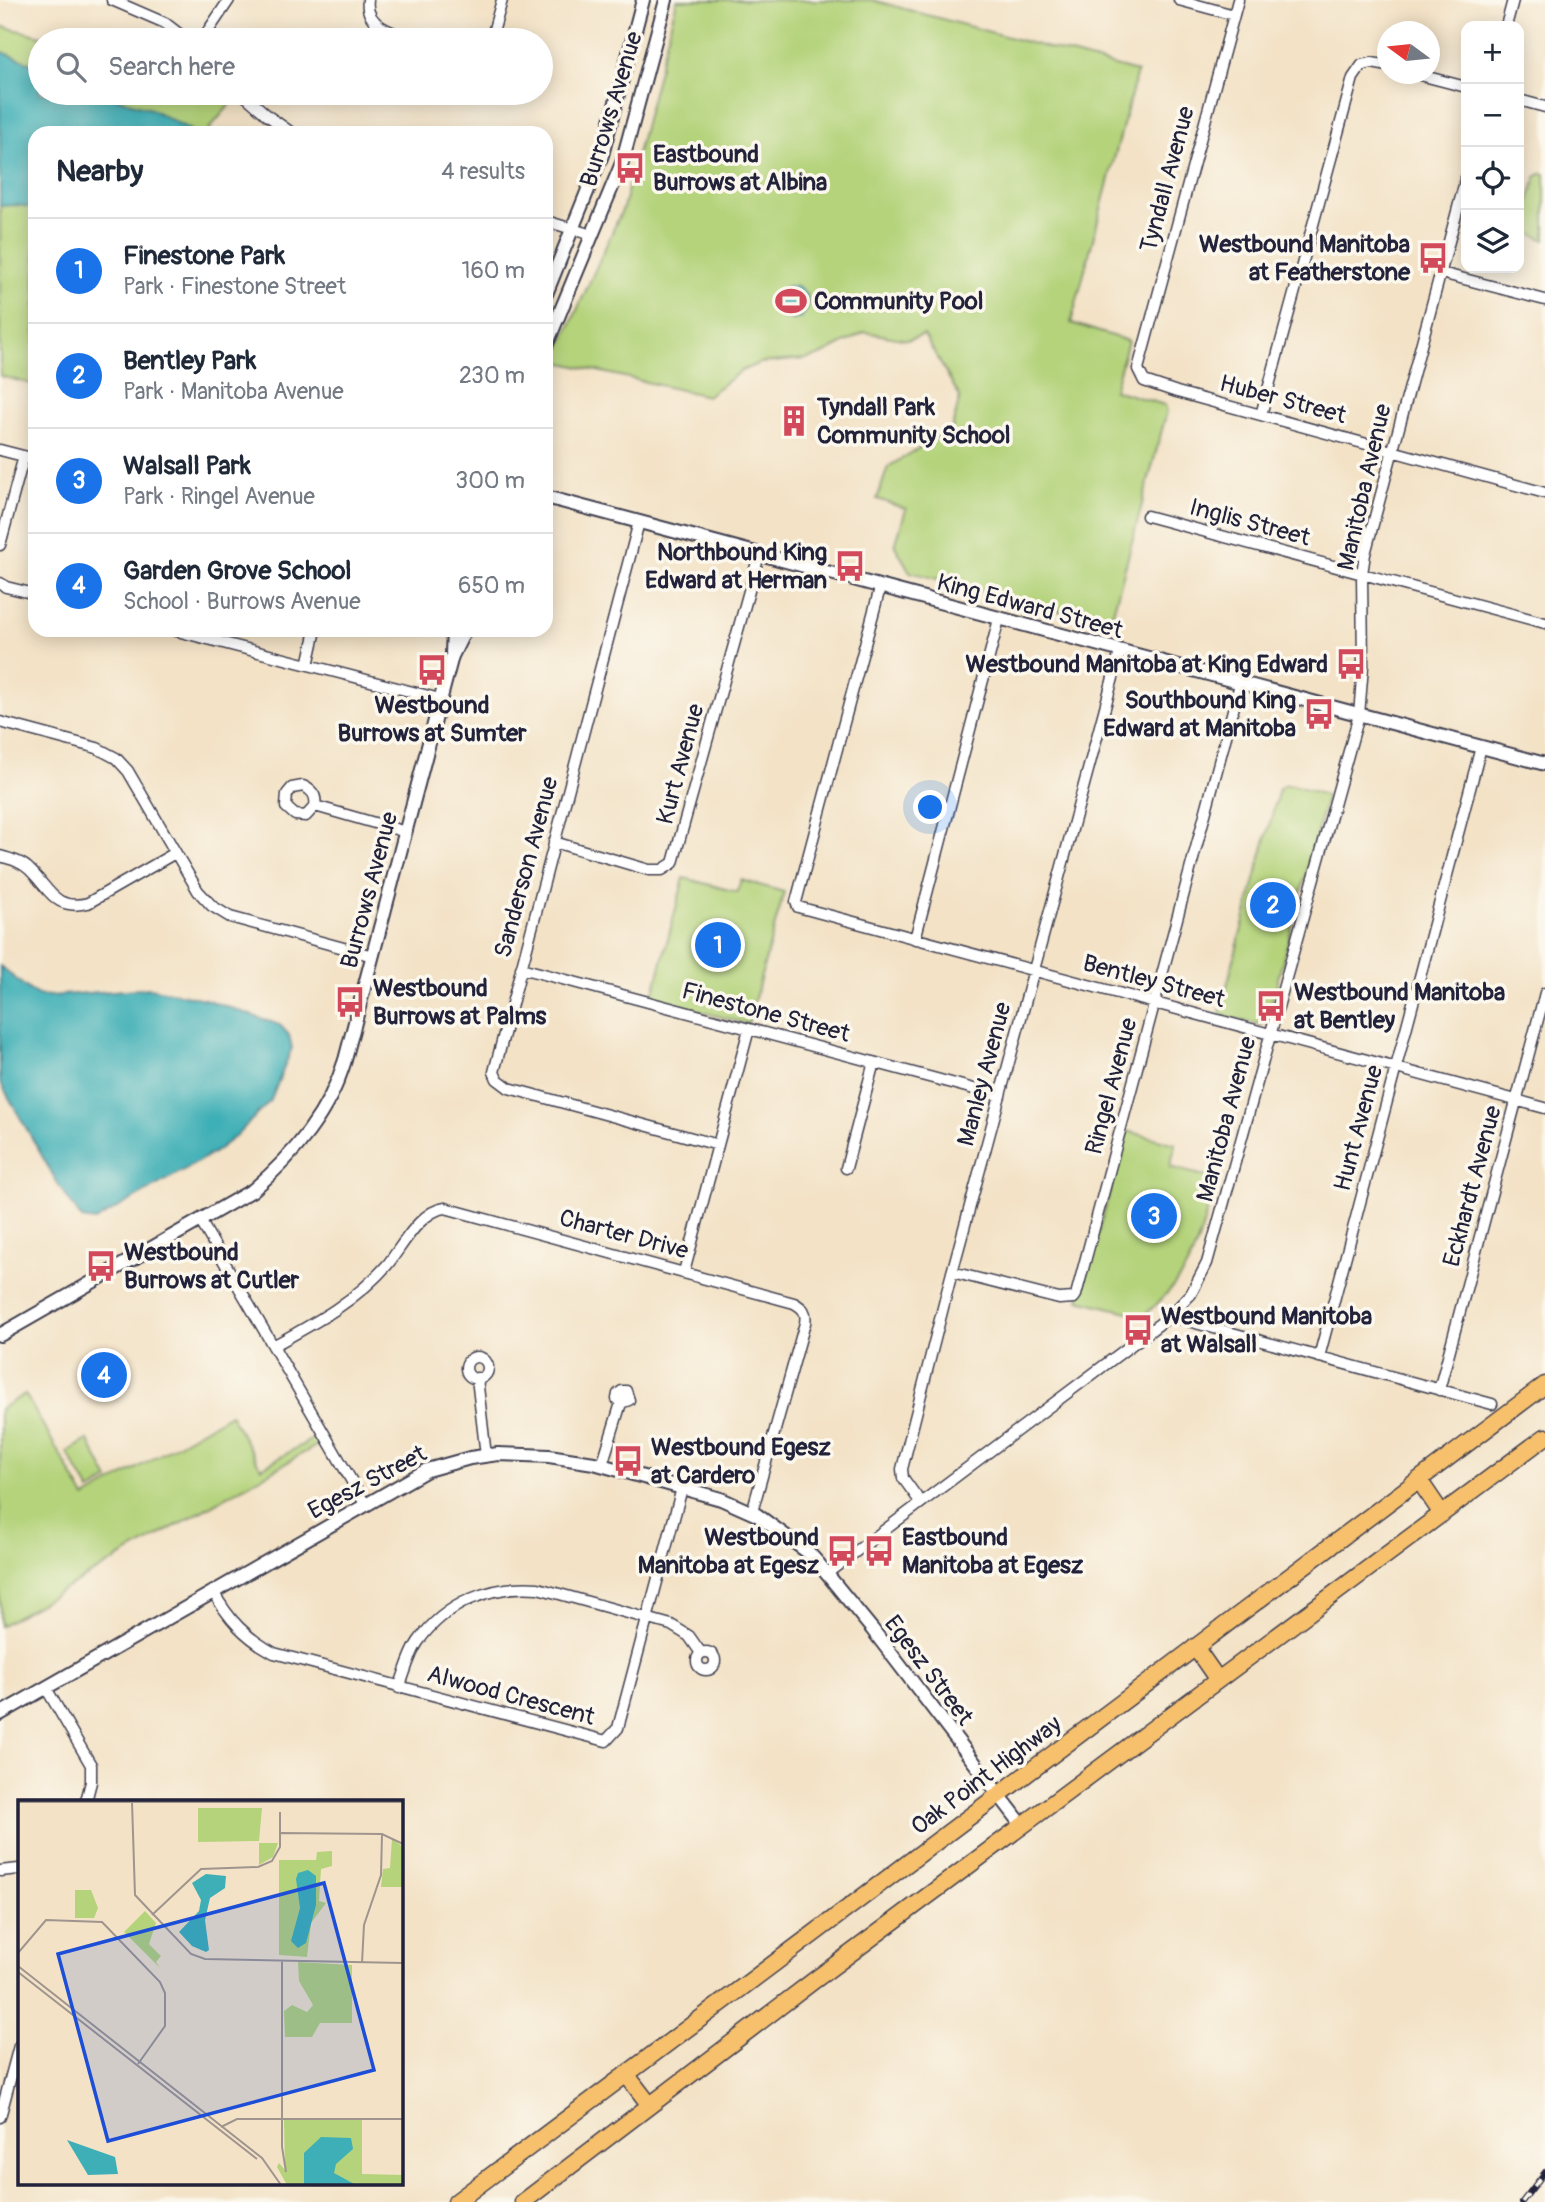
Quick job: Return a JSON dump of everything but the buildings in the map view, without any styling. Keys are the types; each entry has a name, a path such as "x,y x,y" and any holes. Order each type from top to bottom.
{"main road":[{"name":"Oak Point Highway","path":"456,2202 1545,1385"},
{"path":"523,2202 649,2104 1545,1437"},
{"path":"1419,1480 1442,1514"},
{"path":"1195,1647 1218,1681"},
{"path":"626,2074 649,2104"}],"street":[{"path":"112,0 171,28"},
{"path":"210,28 229,0"},
{"path":"368,0 367,13 372,21 388,28"},
{"path":"494,28 502,0"},
{"name":"Burrows Avenue","path":"553,276 602,155 643,0"},
{"name":"Burrows Avenue","path":"553,329 622,163 666,0"},
{"path":"1178,0 1234,15"},
{"name":"Tyndall Avenue","path":"1138,369 1238,0"},
{"path":"1507,21 1513,0"},
{"path":"1261,415 1353,78 1362,65 1377,64"},
{"path":"1440,80 1461,86"},
{"path":"1524,101 1545,107"},
{"path":"257,105 283,126"},
{"name":"Manitoba Avenue","path":"826,1574 1170,1316 1191,1294 1207,1263 1359,715 1363,666 1362,574 1365,554 1461,197"},
{"path":"553,223 592,235"},
{"path":"1441,273 1545,300"},
{"name":"Huber Street","path":"1138,369 1144,381 1545,493"},
{"path":"0,450 28,457"},
{"path":"0,545 24,456"},
{"name":"King Edward Street","path":"553,499 1545,764"},
{"name":"Inglis Street","path":"1147,516 1545,623"},
{"name":"Sanderson Avenue","path":"639,522 494,1063 496,1079 502,1085 718,1145"},
{"name":"Kurt Avenue","path":"554,842 649,870 663,870 673,863 759,555"},
{"path":"0,583 28,592"},
{"name":"Bentley Street","path":"880,588 796,902 798,907 1545,1108"},
{"path":"915,939 999,619"},
{"path":"200,637 440,699"},
{"path":"308,665 314,637"},
{"name":"Burrows Avenue","path":"452,656 453,637"},
{"name":"Burrows Avenue","path":"1,1331 201,1222 253,1190 310,1132 341,1075 440,699 452,656 462,637"},
{"name":"Manley Avenue","path":"921,1503 903,1478 902,1469 952,1272 1120,652"},
{"name":"Ringel Avenue","path":"952,1272 1059,1299 1074,1298 1076,1295 1240,684"},
{"path":"0,722 97,748 116,758 128,771 198,891 212,906 230,917 373,956"},
{"name":"Hunt Avenue","path":"1320,1357 1481,747"},
{"path":"315,806 405,832"},
{"path":"0,856 30,870 55,900 79,905 88,903 175,853"},
{"name":"Finestone Street","path":"521,968 1000,1096"},
{"name":"Eckhardt Avenue","path":"1439,1390 1545,993"},
{"path":"684,1272 748,1029"},
{"path":"846,1168 874,1062"},
{"name":"Charter Drive","path":"273,1346 321,1320 366,1287 429,1213 445,1208 794,1303 802,1308 806,1316 752,1512"},
{"path":"201,1222 365,1504"},
{"path":"1170,1316 1492,1404"},
{"path":"477,1378 486,1456"},
{"path":"602,1465 621,1403"},
{"name":"Egesz Street","path":"0,1714 427,1470 486,1456 550,1455 602,1465 721,1499 752,1512 809,1553 872,1629 1023,1826"},
{"name":"Alwood Crescent","path":"213,1591 220,1605 240,1630 253,1642 274,1653 606,1741 618,1728 682,1488"},
{"path":"400,1688 418,1642 452,1609 487,1592 521,1587 538,1588 649,1617 682,1630 690,1636 701,1653"},
{"path":"46,1688 91,1765 91,1783 86,1800"},
{"path":"0,1871 18,1869"},
{"path":"0,2117 18,2050"}],"green space":[{"path":"677,0 872,0 1137,72 1071,323 1128,341 1114,390 1165,405 1167,411 1110,624 910,572 895,546 906,509 877,499 888,467 952,428 960,397 924,335 907,340 865,332 821,355 760,363 741,371 707,396 554,361 623,208"},
{"path":"0,26 28,33 28,105 230,105 212,126 28,126 28,383 0,376"},
{"path":"1545,174 1545,240 1524,230 1524,219 1536,177"},
{"path":"1284,785 1293,785 1325,795 1326,798 1267,1020 1261,1025 1223,1016 1220,1012 1279,789"},
{"path":"684,878 737,892 741,880 784,892 748,1024 652,999"},
{"path":"1127,1131 1176,1144 1170,1167 1216,1179 1193,1255 1174,1285 1143,1316 1079,1300"},
{"path":"25,1394 85,1498 230,1414 261,1468 318,1436 321,1443 0,1626 0,1409"},
{"path":"88,1440 109,1480 90,1491 67,1452"}],"water":[{"path":"0,51 28,62 28,105 138,105 183,126 28,126 28,207 0,206"},
{"name":"Community Pool","path":"791,286 803,291 808,303 803,315 791,320 779,315 774,303 779,291"},
{"path":"0,966 38,995 150,988 205,999 280,1025 289,1035 292,1048 271,1100 237,1135 215,1152 95,1221 82,1219 58,1184 0,1082"}],"railway":[{"path":"1522,2202 1545,2172"}],"place":[{"name":"Eastbound Burrows at Albina","path":"630,168"},
{"name":"Westbound Manitoba at Featherstone","path":"1433,258"},
{"name":"Community Pool","path":"791,301"},
{"name":"Tyndall Park Community School","path":"794,421"},
{"name":"Northbound King Edward at Herman","path":"850,566"},
{"name":"Westbound Manitoba at King Edward","path":"1351,664"},
{"name":"Westbound Burrows at Sumter","path":"432,670"},
{"name":"Southbound King Edward at Manitoba","path":"1319,714"},
{"name":"Bentley Park","path":"1273,905"},
{"name":"Finestone Park","path":"718,945"},
{"name":"Westbound Burrows at Palms","path":"350,1002"},
{"name":"Westbound Manitoba at Bentley","path":"1271,1006"},
{"name":"Walsall Park","path":"1154,1216"},
{"name":"Westbound Burrows at Cutler","path":"101,1266"},
{"name":"Westbound Manitoba at Walsall","path":"1138,1330"},
{"name":"Garden Grove School","path":"104,1375"},
{"name":"Westbound Egesz at Cardero","path":"628,1461"},
{"name":"Westbound Manitoba at Egesz","path":"842,1551"},
{"name":"Eastbound Manitoba at Egesz","path":"879,1551"}]}
